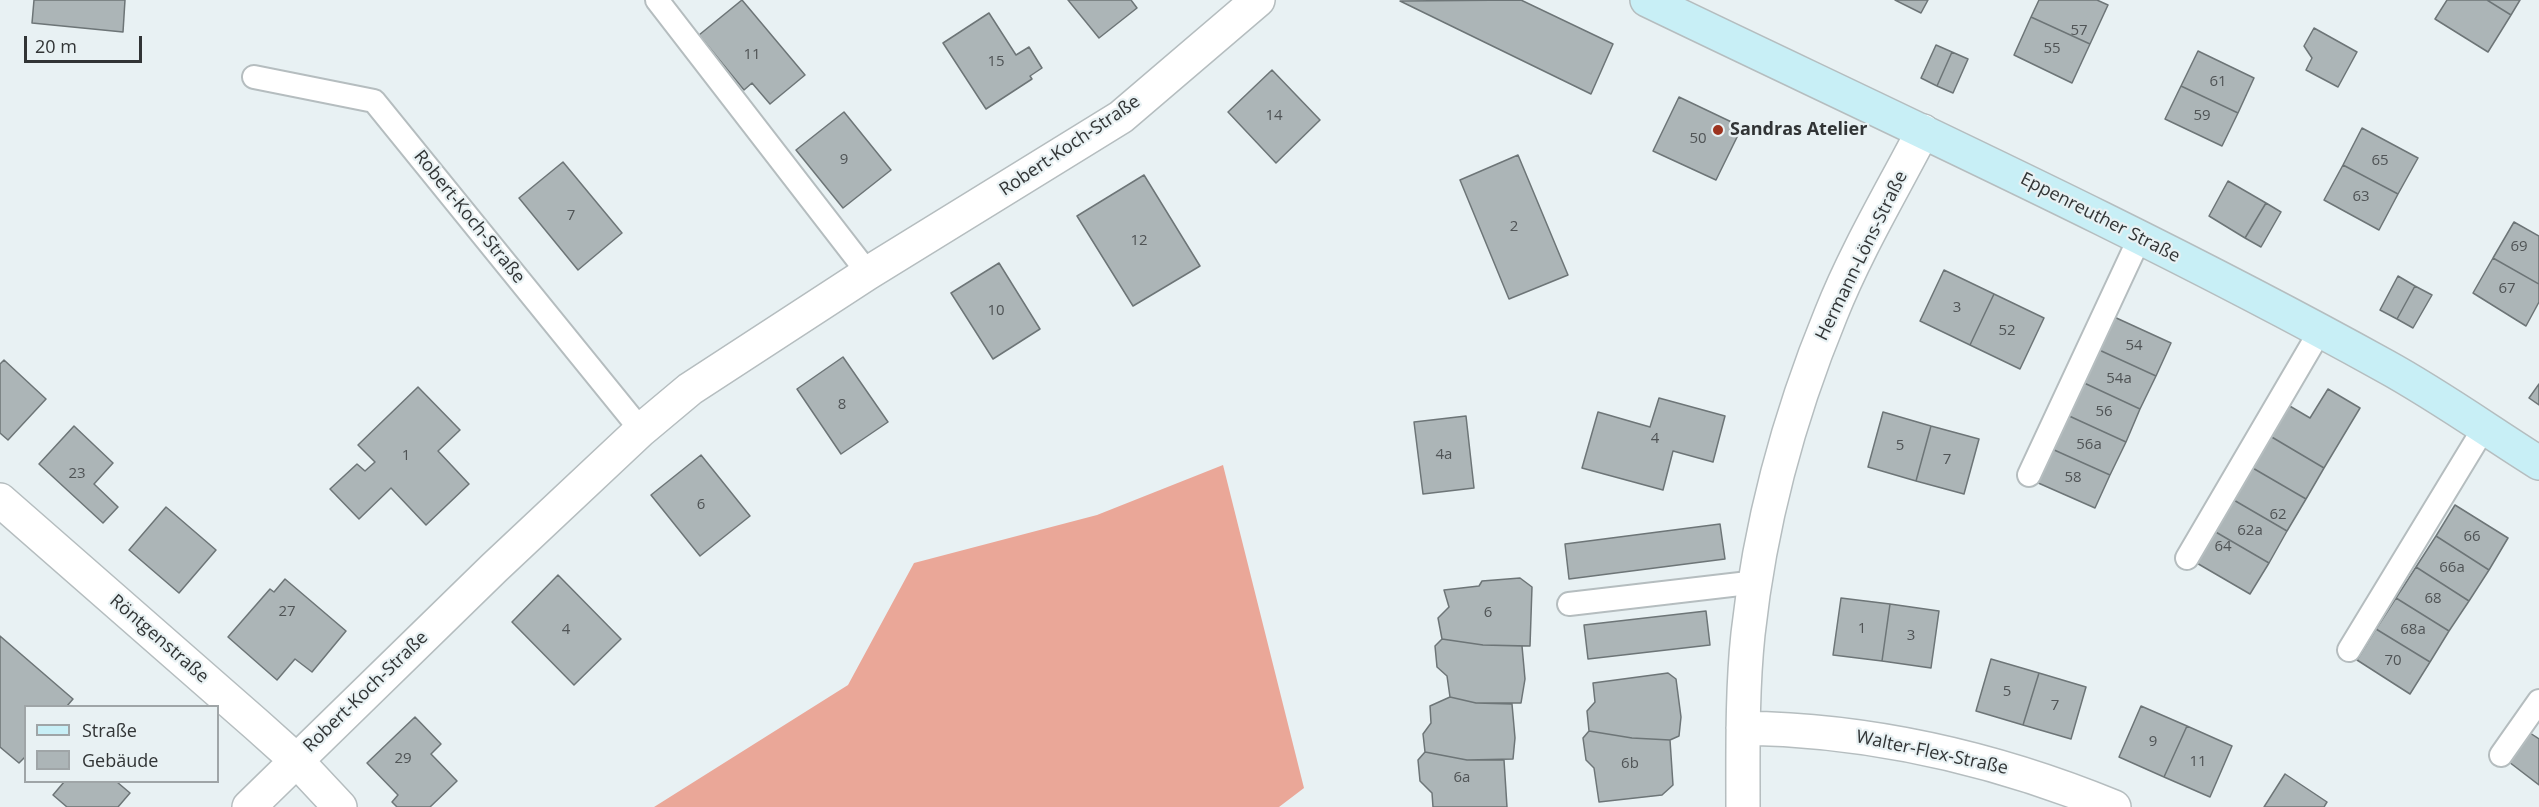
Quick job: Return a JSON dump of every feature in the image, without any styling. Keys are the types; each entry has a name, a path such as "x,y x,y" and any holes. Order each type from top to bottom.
{"main road":[{"name":"Eppenreuther Straße","path":"1647,0 2140,237 2387,367 2539,463"}],"street":[{"name":"Robert-Koch-Straße","path":"249,807 641,430 690,389 868,273 1121,117 1258,0"},
{"name":"Hermann-Löns-Straße","path":"1743,807 1743,728 1749,634 1780,463 1804,386 1831,312 1923,131"},
{"name":"Röntgenstraße","path":"0,501 296,760 340,807"},
{"name":"Walter-Flex-Straße","path":"1743,728 1801,729 1910,745 2018,771 2115,807"}],"lane":[{"path":"657,0 868,273"},
{"name":"Robert-Koch-Straße","path":"254,77 375,101 641,430"},
{"path":"2029,475 2140,237"},
{"path":"2187,558 2320,331"},
{"path":"2349,650 2484,428"},
{"path":"1569,604 1757,582"},
{"path":"2501,755 2539,701"}],"shaded area":[{"path":"1223,465 1304,788 1279,807 654,807 848,685 914,563 1097,515"}],"building":[{"path":"34,0 125,0 123,32 32,23"},
{"path":"742,0 805,75 770,104 752,83 744,90 699,35"},
{"path":"1068,0 1131,0 1137,8 1099,38"},
{"path":"1521,0 1613,44 1591,94 1400,1"},
{"path":"1895,0 1928,0 1921,13"},
{"path":"2039,0 2097,0 2108,5 2090,44 2031,17"},
{"path":"2447,0 2487,0 2511,15 2488,52 2435,19"},
{"path":"2487,0 2520,0 2511,15"},
{"path":"989,13 1016,55 1029,47 1042,68 1030,76 1032,79 986,109 943,43"},
{"path":"2031,17 2090,44 2072,83 2014,55"},
{"path":"2314,28 2357,52 2338,87 2306,70 2312,58 2304,46"},
{"path":"1936,45 1952,52 1937,86 1921,78"},
{"path":"2198,51 2254,78 2238,113 2181,86"},
{"path":"1952,52 1968,59 1953,93 1937,86"},
{"path":"1272,70 1320,120 1276,163 1228,112"},
{"path":"2181,86 2238,113 2222,146 2165,119"},
{"path":"1679,97 1742,127 1716,180 1653,151"},
{"path":"844,112 891,170 843,208 796,150"},
{"path":"2362,128 2418,158 2398,194 2343,165"},
{"path":"1518,155 1568,275 1509,299 1460,180"},
{"path":"563,162 622,233 578,270 519,198"},
{"path":"2343,165 2398,194 2379,230 2324,200"},
{"path":"1144,175 1200,266 1133,306 1077,216"},
{"path":"2228,181 2266,203 2245,238 2209,216"},
{"path":"2266,203 2281,212 2261,247 2245,238"},
{"path":"2514,222 2539,236 2539,284 2493,258"},
{"path":"2493,258 2539,284 2539,302 2526,326 2473,293"},
{"path":"999,263 1040,329 993,359 951,293"},
{"path":"1944,270 1994,294 1970,345 1920,321"},
{"path":"2398,276 2415,286 2397,319 2380,310"},
{"path":"2415,286 2432,295 2413,328 2397,319"},
{"path":"1994,294 2044,318 2020,369 1970,345"},
{"path":"2112,316 2171,343 2156,376 2097,349"},
{"path":"2097,349 2156,376 2140,409 2082,382"},
{"path":"843,357 888,422 841,454 797,389"},
{"path":"4,360 46,399 8,440 0,433 0,364"},
{"path":"2082,382 2140,409 2126,442 2067,415"},
{"path":"2539,384 2539,405 2529,398"},
{"path":"418,387 460,430 438,451 469,484 426,525 391,488 359,519 330,489 357,464 365,471 375,462 358,445"},
{"path":"2328,389 2360,408 2324,468 2270,436 2288,405 2310,418"},
{"path":"1659,398 1725,416 1713,462 1673,451 1663,490 1582,468 1598,412 1650,427"},
{"path":"1883,412 1931,426 1916,481 1868,467"},
{"path":"2067,415 2126,442 2110,475 2052,449"},
{"path":"1466,416 1474,488 1423,494 1414,422"},
{"path":"74,426 113,463 94,484 118,507 103,523 39,464"},
{"path":"1931,426 1979,439 1964,494 1916,481"},
{"path":"2270,436 2324,468 2306,499 2251,467"},
{"path":"2052,449 2110,475 2095,508 2036,482"},
{"path":"701,455 750,516 700,556 651,495"},
{"path":"2251,467 2306,499 2287,531 2232,499"},
{"path":"2232,499 2287,531 2269,563 2214,531"},
{"path":"2455,505 2508,538 2489,570 2436,536"},
{"path":"166,507 216,550 179,593 129,550"},
{"path":"1720,524 1725,559 1569,579 1565,544"},
{"path":"2214,531 2269,563 2250,594 2195,562"},
{"path":"2436,536 2489,570 2469,601 2416,567"},
{"path":"2416,567 2469,601 2449,631 2396,598"},
{"path":"558,575 621,639 574,685 512,622"},
{"path":"1520,578 1532,587 1530,646 1483,645 1442,639 1438,618 1449,607 1444,590 1479,586 1482,581"},
{"path":"285,579 346,631 312,672 295,659 277,680 228,637 270,589 274,592"},
{"path":"1841,598 1890,604 1882,661 1833,655"},
{"path":"2396,598 2449,631 2430,662 2376,629"},
{"path":"1890,604 1939,611 1931,668 1882,661"},
{"path":"1706,611 1710,645 1588,659 1584,625"},
{"path":"2376,629 2430,662 2410,694 2357,660"},
{"path":"0,636 73,699 68,705 24,705 24,758 19,763 0,747"},
{"path":"1442,639 1483,645 1522,646 1525,679 1521,703 1476,703 1450,697 1447,676 1437,667 1435,646"},
{"path":"1991,659 2039,673 2023,725 1976,711"},
{"path":"1668,673 1676,679 1681,717 1679,736 1670,740 1632,738 1589,731 1587,711 1595,702 1593,683"},
{"path":"2039,673 2086,687 2071,739 2023,725"},
{"path":"1450,697 1476,703 1512,704 1515,738 1513,759 1467,760 1425,752 1423,734 1431,723 1430,706"},
{"path":"2141,706 2187,726 2164,777 2119,757"},
{"path":"415,717 441,744 431,754 457,781 430,807 397,807 392,802 398,795 367,763"},
{"path":"2187,726 2232,746 2210,797 2164,777"},
{"path":"1589,731 1632,738 1670,740 1673,785 1662,795 1599,802 1594,768 1586,760 1583,738"},
{"path":"2530,733 2539,739 2539,785 2509,762"},
{"path":"1425,752 1467,760 1504,760 1507,807 1433,807 1432,793 1420,781 1418,760"},
{"path":"2285,774 2327,802 2324,807 2264,807"},
{"path":"63,783 118,783 130,793 118,807 67,807 53,795"}],"place":[{"name":"Sandras Atelier","path":"1718,130"}]}
